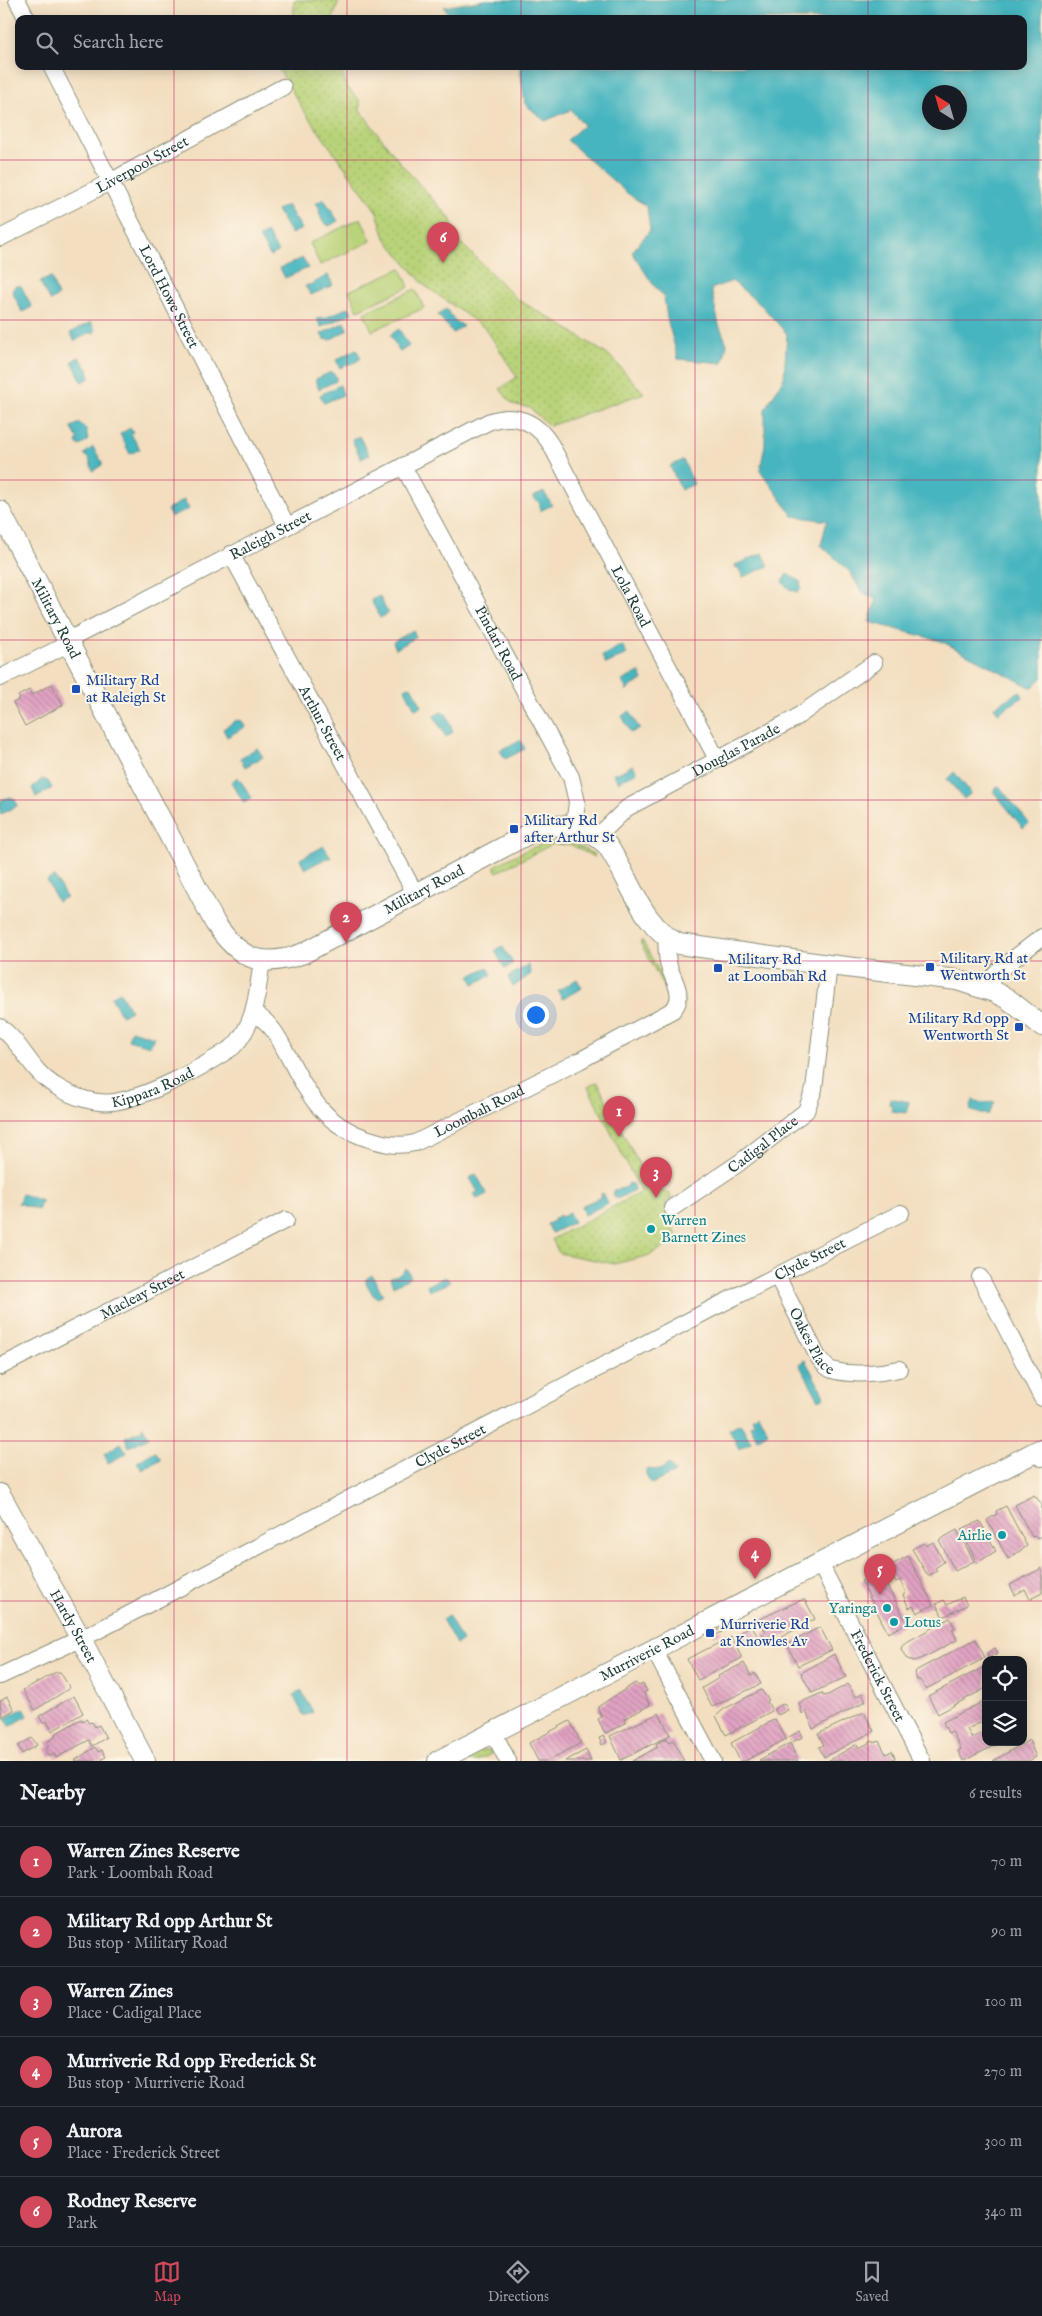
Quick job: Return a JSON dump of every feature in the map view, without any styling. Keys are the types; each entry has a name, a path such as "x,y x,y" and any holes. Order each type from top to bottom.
{"street":[{"path":"17,0 25,15"},
{"name":"Lord Howe Street","path":"53,70 287,526"},
{"name":"Liverpool Street","path":"0,238 110,182 283,87"},
{"name":"Raleigh Street","path":"0,678 58,649 231,554 500,418 520,418 544,433"},
{"name":"Lola Road","path":"544,433 718,759"},
{"name":"Pindari Road","path":"404,466 568,770 577,802 574,826"},
{"name":"Military Road","path":"0,511 215,923 227,941 240,951 262,962 288,958 304,953 532,832 549,826 574,826 597,837 614,855 648,918 666,938 695,948 957,980 1008,999 1042,1026"},
{"name":"Arthur Street","path":"231,554 415,893"},
{"name":"Douglas Parade","path":"597,837 627,808 794,720 874,663"},
{"path":"984,989 1000,970 1042,937"},
{"name":"Loombah Road","path":"254,1013 264,1019 276,1032 308,1094 320,1110 338,1125 358,1135 397,1146 415,1144 579,1061 673,1010 679,998 679,992 668,964 666,938"},
{"name":"Kippara Road","path":"0,1027 13,1036 33,1067 54,1085 90,1101 118,1102 157,1088 233,1047 242,1039 254,1013 262,962"},
{"name":"Cadigal Place","path":"672,1208 739,1163 806,1111 814,1089 829,965"},
{"name":"Clyde Street","path":"0,1676 81,1639 901,1213"},
{"name":"Macleay Street","path":"0,1368 286,1220"},
{"name":"Oakes Place","path":"777,1276 818,1357 827,1367 832,1370 866,1373 880,1373 899,1369"},
{"path":"980,1277 1042,1398"},
{"name":"Murriverie Road","path":"438,1761 819,1562 1041,1451"},
{"name":"Hardy Street","path":"0,1494 81,1639 145,1761"},
{"name":"Frederick Street","path":"819,1562 922,1761"},
{"path":"653,1648 713,1761"},
{"path":"493,1732 508,1761"}],"green space":[{"path":"294,0 339,0 334,15 294,15"},
{"path":"279,70 341,70 347,87 360,101 360,110 401,164 450,218 459,241 518,300 557,322 611,357 644,393 549,426 530,408 512,404 500,389 517,377 486,329 424,285 385,238 377,212 304,111"},
{"path":"361,218 371,241 320,265 310,243"},
{"path":"401,268 409,287 358,310 349,291"},
{"path":"415,289 424,308 372,331 364,313"},
{"path":"554,842 575,844 595,855 594,857 571,845 553,844 497,872 495,869 495,866 523,851"},
{"path":"642,940 666,984 667,993 640,942"},
{"path":"597,1082 650,1186 669,1193 672,1198 665,1203 674,1222 671,1225 679,1240 647,1256 614,1264 559,1253 552,1239 641,1192 588,1087"},
{"path":"487,1750 492,1752 491,1754 478,1761 460,1761 478,1751"}],"water":[{"path":"486,0 1042,0 1042,678 1032,688 941,641 869,622 876,600 861,591 850,572 821,545 827,521 793,516 760,470 765,445 765,409 784,378 787,334 762,306 732,281 711,289 719,325 727,344 723,363 678,359 667,318 664,297 652,283 632,252 650,230 647,207 627,193 567,140 584,125 571,110 545,121 525,104 520,70 1027,70 1027,15 449,15 444,7"},
{"path":"324,199 338,221 329,226 322,221 320,209 316,203"},
{"path":"287,205 302,229 291,234 277,210"},
{"path":"267,233 278,252 270,256 259,237"},
{"path":"303,258 308,268 285,278 280,268"},
{"path":"328,275 333,285 311,295 305,286"},
{"path":"51,277 58,296 50,301 40,282"},
{"path":"15,286 21,286 32,307 22,312 12,291"},
{"path":"349,307 352,313 321,327 317,319 322,317 323,319"},
{"path":"446,309 458,324 460,323 463,326 453,333 438,315"},
{"path":"91,322 95,330 94,333 89,333 75,341 70,333"},
{"path":"345,322 347,330 330,340 324,339 321,334"},
{"path":"399,329 409,346 400,352 390,335"},
{"path":"356,349 361,358 340,368 336,360"},
{"path":"79,357 88,369 90,378 82,382 72,361"},
{"path":"331,372 336,376 336,381 319,389 316,379"},
{"path":"340,385 343,395 324,403 320,395"},
{"path":"80,423 86,429 88,441 80,446 76,443 78,439 71,427"},
{"path":"130,428 133,432 131,434 140,449 130,454 120,434"},
{"path":"359,436 369,455 361,459 352,440"},
{"path":"93,447 102,465 93,471 89,459 84,454"},
{"path":"683,460 694,484 681,490 670,466"},
{"path":"544,492 552,505 540,511 540,504 533,497"},
{"path":"184,500 189,509 171,517 167,510"},
{"path":"763,553 769,566 743,577 735,565"},
{"path":"787,574 800,581 801,587 798,592 790,590 782,582"},
{"path":"380,596 389,613 380,618 371,600"},
{"path":"413,630 416,637 396,649 393,642"},
{"path":"622,645 627,654 606,664 602,656"},
{"path":"639,672 643,680 630,687 627,691 622,681"},
{"path":"411,686 422,706 415,709 405,689"},
{"path":"1020,691 1023,697 998,713 994,707"},
{"path":"443,711 447,715 453,732 446,737 434,716"},
{"path":"630,711 640,728 631,733 622,716"},
{"path":"237,720 242,721 245,727 227,737 223,729"},
{"path":"520,740 525,749 505,759 500,750"},
{"path":"257,748 263,757 245,767 240,758"},
{"path":"633,765 637,772 618,782 613,773 618,773"},
{"path":"954,772 971,793 964,799 947,779"},
{"path":"238,777 252,798 244,803 231,782"},
{"path":"42,779 48,781 52,788 36,797 32,788"},
{"path":"999,786 1029,823 1023,828 993,791"},
{"path":"10,797 15,799 17,806 0,815 1,800"},
{"path":"324,846 331,858 327,858 305,869 300,859"},
{"path":"54,876 66,897 57,902 47,881"},
{"path":"502,946 513,963 505,969 495,951"},
{"path":"528,965 531,974 513,987 508,977"},
{"path":"488,967 492,975 474,984 470,976"},
{"path":"577,979 582,988 562,999 558,991"},
{"path":"120,992 131,1011 122,1016 111,997"},
{"path":"131,1030 154,1037 150,1046 128,1040"},
{"path":"890,1098 909,1102 906,1113 891,1111"},
{"path":"973,1100 982,1103 995,1102 989,1114 981,1114 970,1110"},
{"path":"476,1174 487,1194 477,1199 474,1194 478,1192 470,1178"},
{"path":"629,1183 633,1184 634,1190 619,1198 615,1198 614,1190 624,1188"},
{"path":"602,1193 608,1203 584,1215 581,1206 599,1198"},
{"path":"22,1194 42,1201 38,1210 18,1203"},
{"path":"569,1213 574,1222 552,1233 547,1224 554,1221 560,1215 562,1217"},
{"path":"406,1268 411,1277 393,1286 390,1278 400,1274"},
{"path":"372,1275 383,1295 378,1298 373,1295 366,1283 366,1279"},
{"path":"445,1277 451,1282 429,1291 427,1286"},
{"path":"805,1360 825,1397 819,1400 799,1364"},
{"path":"758,1413 768,1432 757,1439 750,1425 754,1423 752,1417"},
{"path":"740,1423 751,1442 739,1449 729,1429"},
{"path":"142,1427 149,1437 129,1447 125,1437 142,1430"},
{"path":"121,1443 127,1453 108,1463 104,1454"},
{"path":"155,1451 161,1459 142,1470 137,1462"},
{"path":"669,1464 675,1473 651,1484 646,1474 646,1469 660,1470"},
{"path":"448,1615 462,1641 456,1644 442,1619"},
{"path":"302,1691 313,1712 304,1716 293,1695"},
{"path":"24,1708 28,1716 10,1726 5,1718"}],"building":[{"path":"52,684 63,705 25,726 13,703 20,699 18,696 29,690 32,695"},
{"path":"1034,1495 1042,1504 1042,1536 1037,1538 1036,1536 1032,1537 1015,1505"},
{"path":"1006,1506 1027,1546 1008,1559 987,1520 997,1514 996,1511"},
{"path":"980,1521 996,1551 977,1563 961,1529"},
{"path":"957,1530 974,1561 955,1571 939,1540"},
{"path":"933,1542 944,1562 935,1568 937,1571 928,1576 912,1549 924,1543 926,1546"},
{"path":"908,1556 933,1605 917,1613 913,1606 909,1608 903,1595 906,1593 900,1580 896,1582 888,1567"},
{"path":"1042,1568 1042,1593 1030,1599 1025,1589 1015,1595 1010,1585"},
{"path":"879,1571 907,1623 888,1633 861,1581"},
{"path":"963,1597 967,1605 943,1617 936,1604 944,1600 947,1605"},
{"path":"801,1600 805,1600 815,1619 768,1644 762,1634 766,1632 760,1619"},
{"path":"950,1618 955,1628 952,1629 957,1640 923,1658 915,1661 907,1659 901,1649 903,1644"},
{"path":"751,1625 758,1637 744,1644 739,1634"},
{"path":"820,1627 832,1650 798,1666 787,1645"},
{"path":"720,1629 722,1632 714,1636 713,1632"},
{"path":"731,1637 742,1658 698,1680 687,1659"},
{"path":"976,1639 984,1656 982,1656 982,1660 926,1689 920,1680 917,1680 914,1673"},
{"path":"995,1648 998,1653 988,1656 987,1653"},
{"path":"834,1654 846,1677 812,1693 801,1673"},
{"path":"744,1663 751,1676 755,1673 761,1684 712,1707 702,1688 719,1678 718,1676"},
{"path":"982,1668 982,1690 938,1714 928,1696"},
{"path":"56,1672 60,1672 70,1688 35,1710 23,1690"},
{"path":"635,1683 639,1686 643,1684 647,1691 644,1693 650,1705 624,1719 626,1723 605,1733 598,1719 602,1717 598,1709 599,1706"},
{"path":"848,1684 855,1697 862,1693 866,1701 813,1729 806,1711 802,1714 799,1703 822,1693 823,1696 828,1695"},
{"path":"761,1690 769,1700 767,1701 772,1711 726,1735 716,1716 724,1709"},
{"path":"74,1696 83,1713 52,1731 47,1721 43,1723 39,1716"},
{"path":"7,1697 14,1710 2,1717 0,1701"},
{"path":"982,1702 982,1722 967,1729 972,1738 982,1733 982,1746 994,1746 963,1761 958,1751 961,1749 952,1731 948,1733 943,1722"},
{"path":"784,1703 788,1710 778,1715 774,1709"},
{"path":"864,1712 874,1731 824,1757 819,1747 824,1745 818,1734"},
{"path":"659,1713 670,1735 621,1760 610,1736"},
{"path":"81,1719 82,1721 86,1719 89,1723 92,1722 95,1727 99,1725 106,1738 92,1746 89,1740 56,1758 54,1754 49,1757 45,1749 49,1746 47,1742 56,1736 55,1734"},
{"path":"775,1719 786,1739 745,1761 740,1761 731,1743"},
{"path":"570,1721 581,1743 547,1761 538,1761 529,1743"},
{"path":"800,1731 803,1737 792,1742 789,1737"},
{"path":"604,1736 607,1742 602,1745 599,1738"},
{"path":"32,1738 37,1745 22,1754 18,1746"},
{"path":"667,1738 669,1742 673,1740 684,1761 632,1761 658,1747 656,1744"},
{"path":"1029,1740 1036,1757 1029,1761 993,1761 1019,1746 1027,1746 1027,1741"},
{"path":"873,1741 874,1743 879,1741 886,1754 892,1751 895,1758 890,1761 828,1761 857,1744 859,1748"},
{"path":"790,1743 798,1761 759,1760"},
{"path":"95,1747 98,1752 102,1750 106,1757 102,1759 103,1761 74,1761"},
{"path":"586,1750 591,1761 565,1761"}],"place":[{"name":"Rodney Reserve","path":"443,263"},
{"name":"Military Rd at Raleigh St","path":"76,689"},
{"name":"Military Rd after Arthur St","path":"514,829"},
{"name":"Military Rd opp Arthur St","path":"346,943"},
{"name":"Military Rd at Wentworth St","path":"930,967"},
{"name":"Military Rd at Loombah Rd","path":"718,968"},
{"name":"Military Rd opp Wentworth St","path":"1019,1027"},
{"name":"Warren Zines Reserve","path":"619,1137"},
{"name":"Warren Zines","path":"656,1198"},
{"name":"Warren Barnett Zines","path":"651,1229"},
{"name":"Airlie","path":"1002,1535"},
{"name":"Murriverie Rd opp Frederick St","path":"755,1579"},
{"name":"Aurora","path":"880,1595"},
{"name":"Yaringa","path":"887,1608"},
{"name":"Lotus","path":"894,1622"},
{"name":"Murriverie Rd at Knowles Av","path":"710,1633"}]}
